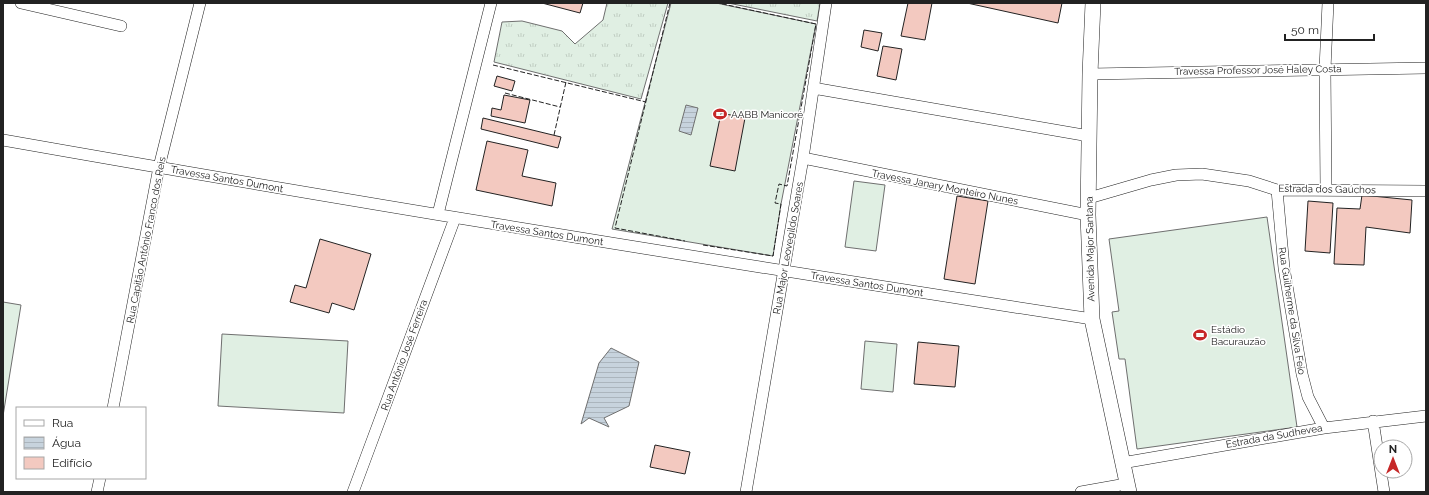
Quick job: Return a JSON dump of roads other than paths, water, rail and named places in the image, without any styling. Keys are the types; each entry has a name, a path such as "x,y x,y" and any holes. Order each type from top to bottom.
{"street":[{"path":"21,3 121,26"},
{"name":"Rua Capitão Antônio Franco dos Reis","path":"113,407 159,167 200,3"},
{"path":"438,214 491,3"},
{"name":"Rua Major Leovegildo Soares","path":"746,492 803,158 826,3"},
{"name":"Avenida Major Santana","path":"1093,3 1088,198 1092,319 1128,488"},
{"path":"1326,190 1325,69 1328,3"},
{"name":"Travessa Professor José Haley Costa","path":"1090,74 1426,68"},
{"path":"813,88 1089,136"},
{"name":"Travessa Santos Dumont","path":"3,140 455,218 784,272 1092,319"},
{"name":"Travessa Janary Monteiro Nunes","path":"803,158 1088,215"},
{"name":"Estrada dos Gaúchos","path":"1088,198 1150,180 1176,175 1202,174 1248,181 1277,190 1426,191"},
{"name":"Rua Guilherme da Silva Feio","path":"1277,190 1284,268 1302,374 1308,397 1324,428"},
{"name":"Rua Antônio José Ferreira","path":"353,492 455,218"},
{"name":"Estrada da Sudhevea","path":"1122,463 1324,428 1373,421 1426,416"},
{"path":"1373,421 1384,492"},
{"path":"98,492 100,479"},
{"path":"1081,492 1128,488"}],"water":[{"path":"686,105 698,108 691,135 679,131"},
{"path":"611,348 639,362 629,406 604,418 609,427 589,418 581,424 599,363"}],"place":[{"name":"AABB Manicoré","path":"720,114"},
{"name":"Estádio Bacurauzão","path":"1200,335"}]}
